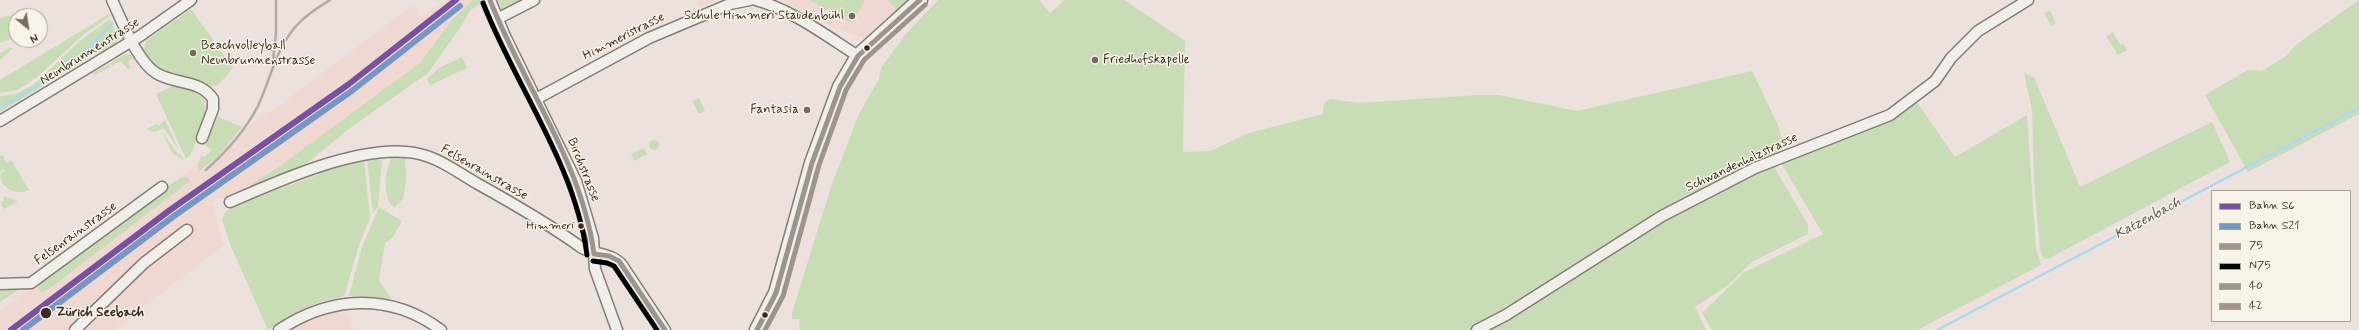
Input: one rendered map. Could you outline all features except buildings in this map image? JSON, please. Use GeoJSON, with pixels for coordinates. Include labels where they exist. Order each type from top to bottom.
{"type":"FeatureCollection","features":[{"type":"Feature","properties":{"kind":"street"},"geometry":{"type":"LineString","coordinates":[[112,0],[147,66],[157,73],[196,85],[211,95],[214,105],[202,138]]}},
{"type":"Feature","properties":{"kind":"street","name":"Neunbrunnenstrasse"},"geometry":{"type":"LineString","coordinates":[[0,122],[38,100],[57,86],[132,40],[191,0]]}},
{"type":"Feature","properties":{"kind":"street","name":"Birchstrasse"},"geometry":{"type":"LineString","coordinates":[[490,0],[497,19],[576,181],[593,238],[594,254]]}},
{"type":"Feature","properties":{"kind":"street"},"geometry":{"type":"LineString","coordinates":[[497,19],[534,0]]}},
{"type":"Feature","properties":{"kind":"street","name":"Himmeristrasse"},"geometry":{"type":"LineString","coordinates":[[536,99],[648,38],[730,4],[750,0]]}},
{"type":"Feature","properties":{"kind":"street"},"geometry":{"type":"LineString","coordinates":[[756,0],[776,6],[818,29],[858,56]]}},
{"type":"Feature","properties":{"kind":"street"},"geometry":{"type":"LineString","coordinates":[[757,330],[776,293],[812,163],[840,87],[858,56],[920,0]]}},
{"type":"Feature","properties":{"kind":"street","name":"Schwandenholzstrasse"},"geometry":{"type":"LineString","coordinates":[[1478,330],[1506,315],[1662,216],[1761,166],[1890,115],[1935,81],[1952,58],[1978,31],[2028,0]]}},
{"type":"Feature","properties":{"kind":"street","name":"Felsenrainstrasse"},"geometry":{"type":"LineString","coordinates":[[230,202],[265,186],[334,163],[385,153],[411,152],[442,162],[594,254]]}},
{"type":"Feature","properties":{"kind":"street","name":"Felsenrainstrasse"},"geometry":{"type":"LineString","coordinates":[[0,284],[31,283],[162,187]]}},
{"type":"Feature","properties":{"kind":"street"},"geometry":{"type":"LineString","coordinates":[[75,330],[144,263],[187,230]]}},
{"type":"Feature","properties":{"kind":"street"},"geometry":{"type":"LineString","coordinates":[[617,330],[595,269],[594,254],[609,256],[619,261],[665,330]]}},
{"type":"Feature","properties":{"kind":"street"},"geometry":{"type":"LineString","coordinates":[[279,330],[304,316],[344,303],[397,308],[420,317],[441,330]]}},
{"type":"Feature","properties":{"kind":"shaded area"},"geometry":{"type":"Polygon","coordinates":[[[445,0],[490,0],[471,11],[428,73],[350,128],[296,172],[229,199],[219,199],[212,204],[224,245],[114,330],[0,330],[0,311],[269,111],[271,112],[412,6],[421,17],[445,0]]]}},
{"type":"Feature","properties":{"kind":"shaded area","name":"Schule Himmeri Staudenbühl"},"geometry":{"type":"Polygon","coordinates":[[[696,0],[715,0],[699,7],[696,0]]]}},
{"type":"Feature","properties":{"kind":"shaded area","name":"Schule Himmeri Staudenbühl"},"geometry":{"type":"Polygon","coordinates":[[[784,0],[909,0],[865,39],[830,26],[784,0]]]}},
{"type":"Feature","properties":{"kind":"shaded area"},"geometry":{"type":"Polygon","coordinates":[[[334,311],[348,317],[354,330],[290,330],[309,319],[334,311]]]}},
{"type":"Feature","properties":{"kind":"green space"},"geometry":{"type":"Polygon","coordinates":[[[473,0],[485,0],[470,10],[460,28],[428,73],[350,128],[296,172],[252,188],[251,184],[273,171],[420,63],[452,20],[473,0]]]}},
{"type":"Feature","properties":{"kind":"green space"},"geometry":{"type":"Polygon","coordinates":[[[497,0],[526,0],[503,12],[497,0]]]}},
{"type":"Feature","properties":{"kind":"green space"},"geometry":{"type":"Polygon","coordinates":[[[809,0],[865,0],[852,23],[809,0]]]}},
{"type":"Feature","properties":{"kind":"green space"},"geometry":{"type":"Polygon","coordinates":[[[888,0],[909,0],[897,11],[888,0]]]}},
{"type":"Feature","properties":{"kind":"green space"},"geometry":{"type":"Polygon","coordinates":[[[938,0],[1039,0],[1050,13],[1064,0],[1124,0],[1185,41],[1183,152],[1210,151],[1249,133],[1323,114],[1324,103],[1330,99],[1359,103],[1499,95],[1577,111],[1752,71],[1778,125],[1783,143],[1773,165],[1808,225],[1808,234],[1752,262],[1728,285],[1695,307],[1706,330],[799,330],[800,319],[792,319],[792,313],[832,184],[859,114],[879,79],[881,68],[906,34],[938,0]]]}},
{"type":"Feature","properties":{"kind":"green space"},"geometry":{"type":"Polygon","coordinates":[[[2359,0],[2359,114],[2248,172],[2205,95],[2248,70],[2262,71],[2286,56],[2297,44],[2359,0]]]}},
{"type":"Feature","properties":{"kind":"green space"},"geometry":{"type":"Polygon","coordinates":[[[191,9],[233,68],[219,84],[210,87],[180,79],[163,71],[155,65],[143,49],[145,48],[146,41],[191,9]]]}},
{"type":"Feature","properties":{"kind":"green space"},"geometry":{"type":"Polygon","coordinates":[[[2049,11],[2051,12],[2056,23],[2052,26],[2044,14],[2049,11]]]}},
{"type":"Feature","properties":{"kind":"green space"},"geometry":{"type":"Polygon","coordinates":[[[109,14],[110,16],[83,35],[35,79],[32,78],[33,80],[17,90],[0,93],[0,80],[109,14]]]}},
{"type":"Feature","properties":{"kind":"green space"},"geometry":{"type":"Polygon","coordinates":[[[8,16],[8,40],[0,43],[0,18],[8,16]]]}},
{"type":"Feature","properties":{"kind":"green space"},"geometry":{"type":"Polygon","coordinates":[[[110,19],[116,32],[91,56],[0,112],[0,96],[16,94],[33,85],[80,41],[110,19]]]}},
{"type":"Feature","properties":{"kind":"green space"},"geometry":{"type":"Polygon","coordinates":[[[2113,32],[2120,45],[2123,44],[2127,50],[2118,55],[2106,36],[2113,32]]]}},
{"type":"Feature","properties":{"kind":"green space"},"geometry":{"type":"Polygon","coordinates":[[[117,36],[116,46],[95,59],[94,58],[117,36]]]}},
{"type":"Feature","properties":{"kind":"green space"},"geometry":{"type":"Polygon","coordinates":[[[9,48],[12,49],[0,60],[0,53],[9,48]]]}},
{"type":"Feature","properties":{"kind":"green space"},"geometry":{"type":"Polygon","coordinates":[[[126,54],[132,55],[134,58],[128,62],[131,67],[128,69],[121,61],[112,66],[110,63],[126,54]]]}},
{"type":"Feature","properties":{"kind":"green space"},"geometry":{"type":"Polygon","coordinates":[[[462,57],[467,68],[430,85],[427,79],[439,68],[462,57]]]}},
{"type":"Feature","properties":{"kind":"green space"},"geometry":{"type":"Polygon","coordinates":[[[109,64],[111,67],[94,75],[93,73],[109,64]]]}},
{"type":"Feature","properties":{"kind":"green space"},"geometry":{"type":"Polygon","coordinates":[[[2024,73],[2034,77],[2080,187],[2212,122],[2230,162],[2048,259],[2043,258],[2040,249],[2034,181],[2032,110],[2024,73]]]}},
{"type":"Feature","properties":{"kind":"green space"},"geometry":{"type":"Polygon","coordinates":[[[177,84],[189,88],[203,97],[206,110],[192,152],[186,159],[156,94],[177,84]]]}},
{"type":"Feature","properties":{"kind":"green space"},"geometry":{"type":"Polygon","coordinates":[[[699,98],[705,111],[699,114],[692,101],[699,98]]]}},
{"type":"Feature","properties":{"kind":"green space"},"geometry":{"type":"Polygon","coordinates":[[[1916,101],[1955,157],[2027,115],[2036,249],[2041,265],[1917,330],[1712,330],[1702,313],[1743,273],[1823,234],[1781,163],[1893,119],[1916,101]]]}},
{"type":"Feature","properties":{"kind":"green space"},"geometry":{"type":"Polygon","coordinates":[[[218,117],[242,127],[217,157],[199,171],[198,165],[201,156],[204,157],[212,150],[205,145],[218,117]]]}},
{"type":"Feature","properties":{"kind":"green space"},"geometry":{"type":"Polygon","coordinates":[[[165,120],[179,150],[164,128],[154,132],[146,129],[157,124],[158,126],[165,120]]]}},
{"type":"Feature","properties":{"kind":"green space"},"geometry":{"type":"Polygon","coordinates":[[[162,132],[178,154],[180,154],[184,160],[173,154],[162,132]]]}},
{"type":"Feature","properties":{"kind":"green space"},"geometry":{"type":"Polygon","coordinates":[[[652,140],[656,140],[658,141],[658,149],[652,150],[649,147],[649,143],[652,140]]]}},
{"type":"Feature","properties":{"kind":"green space"},"geometry":{"type":"Polygon","coordinates":[[[644,148],[647,154],[634,161],[631,154],[644,148]]]}},
{"type":"Feature","properties":{"kind":"green space"},"geometry":{"type":"Polygon","coordinates":[[[3,155],[6,163],[11,160],[29,190],[19,192],[10,190],[3,183],[0,174],[5,171],[4,169],[0,171],[0,156],[3,155]]]}},
{"type":"Feature","properties":{"kind":"green space"},"geometry":{"type":"Polygon","coordinates":[[[393,156],[405,157],[406,167],[406,183],[403,198],[395,208],[388,198],[386,190],[386,175],[393,156]]]}},
{"type":"Feature","properties":{"kind":"green space"},"geometry":{"type":"Polygon","coordinates":[[[377,158],[382,161],[378,206],[373,214],[367,159],[377,158]]]}},
{"type":"Feature","properties":{"kind":"green space"},"geometry":{"type":"Polygon","coordinates":[[[364,160],[370,218],[359,245],[345,294],[343,296],[307,307],[268,330],[230,244],[222,219],[225,212],[237,205],[320,174],[320,172],[364,160]]]}},
{"type":"Feature","properties":{"kind":"green space"},"geometry":{"type":"Polygon","coordinates":[[[187,177],[190,181],[42,293],[36,285],[180,178],[187,177]]]}},
{"type":"Feature","properties":{"kind":"green space"},"geometry":{"type":"Polygon","coordinates":[[[4,196],[17,202],[4,209],[0,202],[3,201],[4,196]]]}},
{"type":"Feature","properties":{"kind":"green space"},"geometry":{"type":"Polygon","coordinates":[[[379,207],[402,221],[392,238],[385,243],[379,280],[391,298],[349,296],[362,247],[379,207]]]}},
{"type":"Feature","properties":{"kind":"green space"},"geometry":{"type":"Polygon","coordinates":[[[0,289],[18,289],[18,290],[0,302],[0,289]]]}},
{"type":"Feature","properties":{"kind":"waterway"},"geometry":{"type":"LineString","coordinates":[[0,107],[37,87],[69,61],[82,55],[112,23]]}},
{"type":"Feature","properties":{"kind":"waterway","name":"Katzenbach"},"geometry":{"type":"LineString","coordinates":[[1937,330],[2359,108]]}},
{"type":"Feature","properties":{"kind":"railway"},"geometry":{"type":"LineString","coordinates":[[273,61],[276,33],[276,0]]}},
{"type":"Feature","properties":{"kind":"railway"},"geometry":{"type":"LineString","coordinates":[[206,170],[235,140],[253,115],[263,95],[279,53],[290,33],[305,17],[330,0]]}},
{"type":"Feature","properties":{"kind":"rail line","name":"S6"},"geometry":{"type":"LineString","coordinates":[[11,330],[170,210],[349,84],[456,0]]}},
{"type":"Feature","properties":{"kind":"rail line","name":"S21"},"geometry":{"type":"LineString","coordinates":[[23,330],[174,216],[353,90],[460,6]]}},
{"type":"Feature","properties":{"kind":"transit line","name":"75"},"geometry":{"type":"LineString","coordinates":[[490,0],[503,32],[565,156],[577,187],[587,220],[594,254]]}},
{"type":"Feature","properties":{"kind":"transit line","name":"40"},"geometry":{"type":"LineString","coordinates":[[757,330],[776,293],[812,163],[840,87],[858,56],[920,0]]}},
{"type":"Feature","properties":{"kind":"transit line","name":"N75"},"geometry":{"type":"LineString","coordinates":[[483,3],[511,65],[558,157],[580,221],[587,255]]}},
{"type":"Feature","properties":{"kind":"transit line","name":"42"},"geometry":{"type":"LineString","coordinates":[[765,330],[783,296],[819,165],[846,90],[864,60],[925,5]]}},
{"type":"Feature","properties":{"kind":"transit line","name":"75"},"geometry":{"type":"LineString","coordinates":[[594,254],[609,256],[619,261],[665,330]]}},
{"type":"Feature","properties":{"kind":"transit line","name":"N75"},"geometry":{"type":"LineString","coordinates":[[593,261],[607,263],[614,266],[657,330]]}},
{"type":"Feature","properties":{"kind":"place","name":"Schule Himmeri Staudenbühl"},"geometry":{"type":"Point","coordinates":[852,16]}},
{"type":"Feature","properties":{"kind":"place","name":"Beachvolleyball Neunbrunnenstrasse"},"geometry":{"type":"Point","coordinates":[193,53]}},
{"type":"Feature","properties":{"kind":"place","name":"Friedhofskapelle"},"geometry":{"type":"Point","coordinates":[1095,60]}},
{"type":"Feature","properties":{"kind":"place","name":"Fantasia"},"geometry":{"type":"Point","coordinates":[807,110]}},
{"type":"Feature","properties":{"kind":"place","name":"Himmeri"},"geometry":{"type":"Point","coordinates":[581,226]}},
{"type":"Feature","properties":{"kind":"place","name":"Zürich Seebach"},"geometry":{"type":"Point","coordinates":[46,313]}}]}
